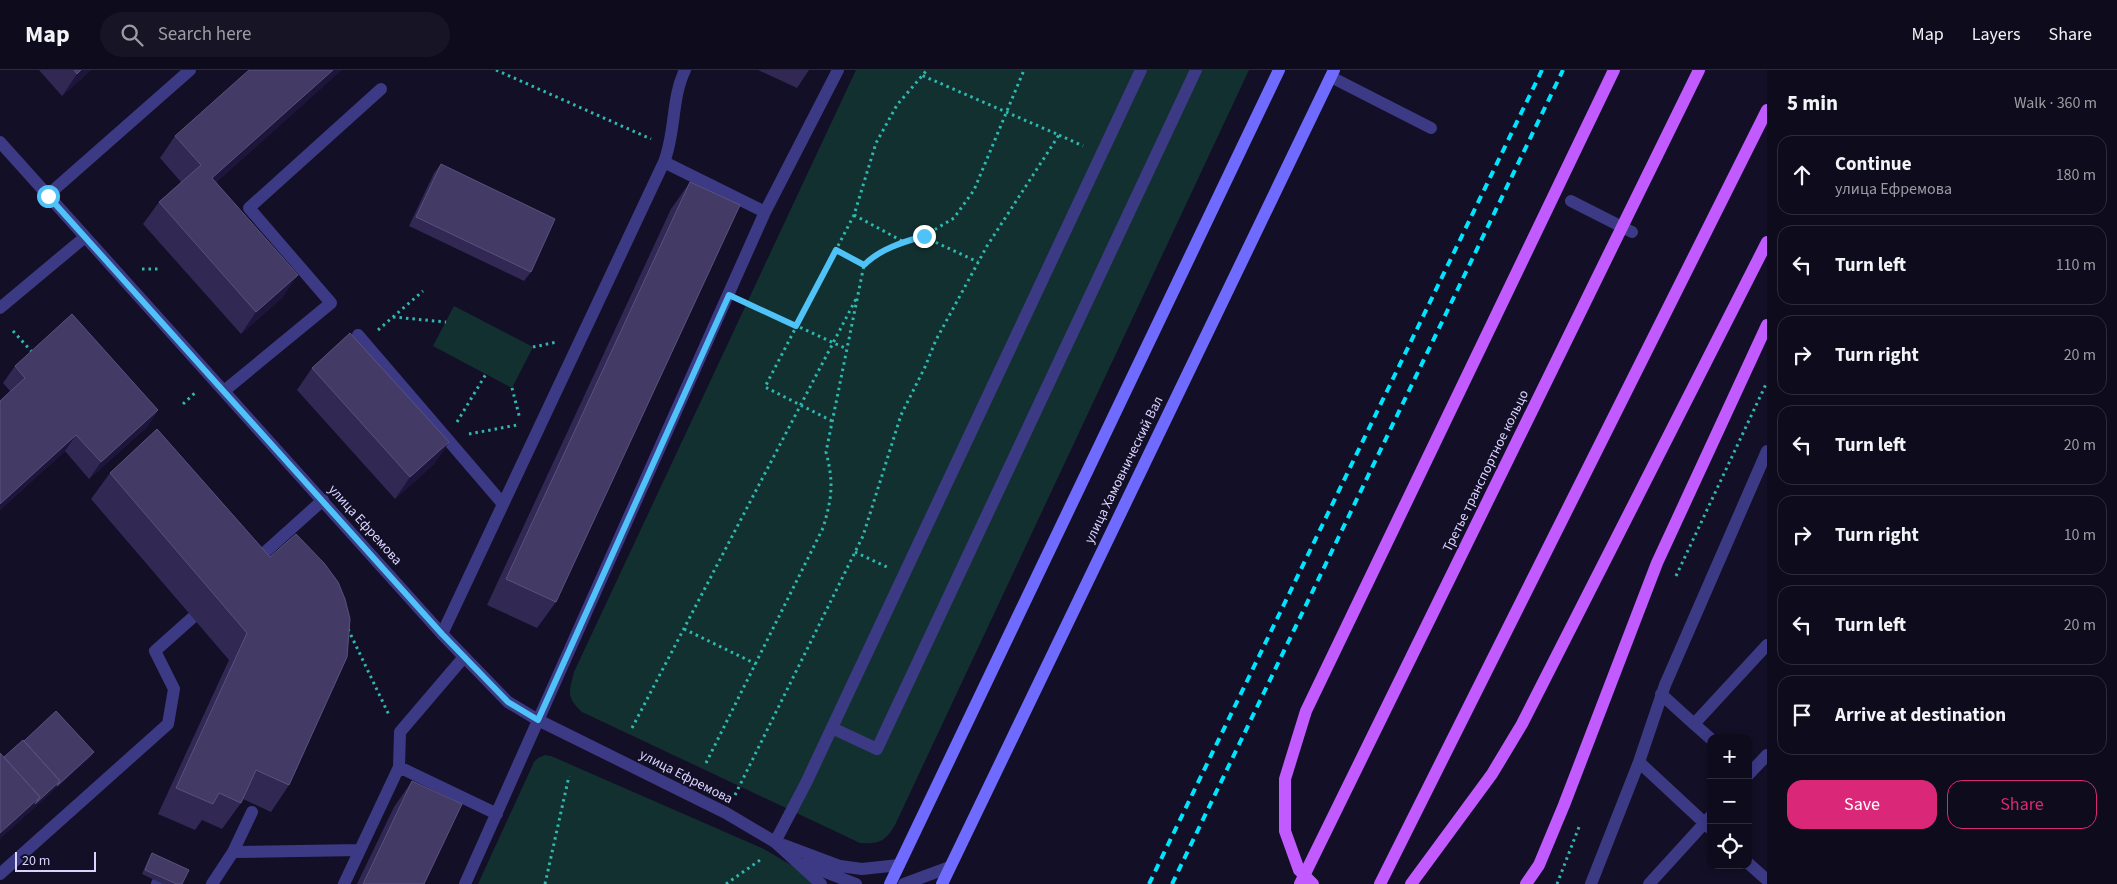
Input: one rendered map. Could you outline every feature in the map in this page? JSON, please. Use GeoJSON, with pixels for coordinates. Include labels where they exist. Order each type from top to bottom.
{"type":"FeatureCollection","features":[{"type":"Feature","properties":{"kind":"main road"},"geometry":{"type":"LineString","coordinates":[[890,884],[1279,70]]}},
{"type":"Feature","properties":{"kind":"main road"},"geometry":{"type":"LineString","coordinates":[[1313,884],[1299,870],[1284,831],[1285,779],[1306,711],[1614,70]]}},
{"type":"Feature","properties":{"kind":"main road","name":"Третье транспортное кольцо"},"geometry":{"type":"LineString","coordinates":[[1300,884],[1699,70]]}},
{"type":"Feature","properties":{"kind":"main road","name":"улица Хамовнический Вал"},"geometry":{"type":"LineString","coordinates":[[942,884],[1333,73]]}},
{"type":"Feature","properties":{"kind":"main road"},"geometry":{"type":"LineString","coordinates":[[1380,884],[1767,110]]}},
{"type":"Feature","properties":{"kind":"main road"},"geometry":{"type":"LineString","coordinates":[[1411,884],[1492,774],[1522,724],[1767,242]]}},
{"type":"Feature","properties":{"kind":"main road"},"geometry":{"type":"LineString","coordinates":[[1526,884],[1539,865],[1564,805],[1657,563],[1767,325]]}},
{"type":"Feature","properties":{"kind":"street"},"geometry":{"type":"LineString","coordinates":[[48,196],[190,70]]}},
{"type":"Feature","properties":{"kind":"street"},"geometry":{"type":"LineString","coordinates":[[442,634],[664,162],[670,147],[678,84],[685,70]]}},
{"type":"Feature","properties":{"kind":"street"},"geometry":{"type":"LineString","coordinates":[[465,884],[765,212],[838,70]]}},
{"type":"Feature","properties":{"kind":"street"},"geometry":{"type":"LineString","coordinates":[[774,842],[806,783],[1140,70]]}},
{"type":"Feature","properties":{"kind":"street"},"geometry":{"type":"LineString","coordinates":[[832,728],[877,749],[1196,70]]}},
{"type":"Feature","properties":{"kind":"street"},"geometry":{"type":"LineString","coordinates":[[1333,73],[1431,128]]}},
{"type":"Feature","properties":{"kind":"street"},"geometry":{"type":"LineString","coordinates":[[224,391],[331,303],[249,208],[381,89]]}},
{"type":"Feature","properties":{"kind":"street","name":"улица Ефремова"},"geometry":{"type":"LineString","coordinates":[[0,142],[442,634],[508,702],[538,720],[726,813],[774,842],[798,861],[821,884]]}},
{"type":"Feature","properties":{"kind":"street"},"geometry":{"type":"LineString","coordinates":[[664,162],[765,212]]}},
{"type":"Feature","properties":{"kind":"street"},"geometry":{"type":"LineString","coordinates":[[1571,201],[1632,232]]}},
{"type":"Feature","properties":{"kind":"street"},"geometry":{"type":"LineString","coordinates":[[0,308],[86,237]]}},
{"type":"Feature","properties":{"kind":"street"},"geometry":{"type":"LineString","coordinates":[[361,338],[503,504]]}},
{"type":"Feature","properties":{"kind":"street"},"geometry":{"type":"LineString","coordinates":[[1591,884],[1639,762],[1661,694],[1767,451]]}},
{"type":"Feature","properties":{"kind":"street"},"geometry":{"type":"LineString","coordinates":[[242,573],[323,500]]}},
{"type":"Feature","properties":{"kind":"street"},"geometry":{"type":"LineString","coordinates":[[0,874],[168,724],[174,689],[155,652],[192,618]]}},
{"type":"Feature","properties":{"kind":"street"},"geometry":{"type":"LineString","coordinates":[[1694,724],[1767,645]]}},
{"type":"Feature","properties":{"kind":"street"},"geometry":{"type":"LineString","coordinates":[[344,884],[399,767],[400,732],[464,657]]}},
{"type":"Feature","properties":{"kind":"street"},"geometry":{"type":"LineString","coordinates":[[1661,694],[1707,736]]}},
{"type":"Feature","properties":{"kind":"street"},"geometry":{"type":"LineString","coordinates":[[1752,772],[1767,755]]}},
{"type":"Feature","properties":{"kind":"street"},"geometry":{"type":"LineString","coordinates":[[1639,762],[1707,821]]}},
{"type":"Feature","properties":{"kind":"street"},"geometry":{"type":"LineString","coordinates":[[399,767],[497,814]]}},
{"type":"Feature","properties":{"kind":"street"},"geometry":{"type":"LineString","coordinates":[[212,884],[233,852],[252,812]]}},
{"type":"Feature","properties":{"kind":"street"},"geometry":{"type":"LineString","coordinates":[[1649,884],[1708,824]]}},
{"type":"Feature","properties":{"kind":"street","name":"улица Ефремова"},"geometry":{"type":"LineString","coordinates":[[774,842],[840,866],[862,869],[899,864]]}},
{"type":"Feature","properties":{"kind":"street"},"geometry":{"type":"LineString","coordinates":[[233,852],[360,850]]}},
{"type":"Feature","properties":{"kind":"street","name":"улица Ефремова"},"geometry":{"type":"LineString","coordinates":[[798,861],[856,884]]}},
{"type":"Feature","properties":{"kind":"street"},"geometry":{"type":"LineString","coordinates":[[904,884],[950,867]]}},
{"type":"Feature","properties":{"kind":"street"},"geometry":{"type":"LineString","coordinates":[[1752,867],[1767,880]]}},
{"type":"Feature","properties":{"kind":"path"},"geometry":{"type":"LineString","coordinates":[[496,70],[670,147]]}},
{"type":"Feature","properties":{"kind":"path"},"geometry":{"type":"LineString","coordinates":[[832,421],[765,387],[854,215],[876,143],[897,105],[927,70]]}},
{"type":"Feature","properties":{"kind":"path"},"geometry":{"type":"LineString","coordinates":[[706,764],[823,528],[831,500],[831,472],[826,452],[864,265],[873,256],[924,236],[954,218],[974,190],[1024,70]]}},
{"type":"Feature","properties":{"kind":"path"},"geometry":{"type":"LineString","coordinates":[[921,75],[1101,153]]}},
{"type":"Feature","properties":{"kind":"path"},"geometry":{"type":"LineString","coordinates":[[726,813],[863,536],[901,415],[936,340],[978,262],[1059,135]]}},
{"type":"Feature","properties":{"kind":"path"},"geometry":{"type":"LineString","coordinates":[[854,215],[905,242]]}},
{"type":"Feature","properties":{"kind":"path"},"geometry":{"type":"LineString","coordinates":[[924,236],[978,262]]}},
{"type":"Feature","properties":{"kind":"path"},"geometry":{"type":"LineString","coordinates":[[836,250],[864,265]]}},
{"type":"Feature","properties":{"kind":"path"},"geometry":{"type":"LineString","coordinates":[[361,338],[393,317],[423,292]]}},
{"type":"Feature","properties":{"kind":"path"},"geometry":{"type":"LineString","coordinates":[[729,295],[847,350]]}},
{"type":"Feature","properties":{"kind":"path"},"geometry":{"type":"LineString","coordinates":[[632,728],[858,295]]}},
{"type":"Feature","properties":{"kind":"path"},"geometry":{"type":"LineString","coordinates":[[393,317],[446,322]]}},
{"type":"Feature","properties":{"kind":"path"},"geometry":{"type":"LineString","coordinates":[[13,331],[34,354]]}},
{"type":"Feature","properties":{"kind":"path"},"geometry":{"type":"LineString","coordinates":[[447,438],[486,374]]}},
{"type":"Feature","properties":{"kind":"path"},"geometry":{"type":"LineString","coordinates":[[1673,582],[1767,382]]}},
{"type":"Feature","properties":{"kind":"path"},"geometry":{"type":"LineString","coordinates":[[447,438],[521,425],[512,388]]}},
{"type":"Feature","properties":{"kind":"path"},"geometry":{"type":"LineString","coordinates":[[855,552],[903,575]]}},
{"type":"Feature","properties":{"kind":"path"},"geometry":{"type":"LineString","coordinates":[[345,622],[392,721],[400,732]]}},
{"type":"Feature","properties":{"kind":"path"},"geometry":{"type":"LineString","coordinates":[[684,629],[756,664]]}},
{"type":"Feature","properties":{"kind":"path"},"geometry":{"type":"LineString","coordinates":[[545,884],[570,776]]}},
{"type":"Feature","properties":{"kind":"path"},"geometry":{"type":"LineString","coordinates":[[1557,884],[1579,827]]}},
{"type":"Feature","properties":{"kind":"path"},"geometry":{"type":"LineString","coordinates":[[726,884],[763,858]]}},
{"type":"Feature","properties":{"kind":"green space"},"geometry":{"type":"Polygon","coordinates":[[[856,70],[1249,70],[895,825],[881,841],[867,843],[860,843],[582,712],[573,702],[570,694],[574,672],[856,70]]]}},
{"type":"Feature","properties":{"kind":"green space"},"geometry":{"type":"Polygon","coordinates":[[[454,306],[533,347],[512,388],[433,346],[454,306]]]}},
{"type":"Feature","properties":{"kind":"green space"},"geometry":{"type":"Polygon","coordinates":[[[545,755],[764,849],[796,868],[813,884],[478,884],[534,762],[545,755]]]}},
{"type":"Feature","properties":{"kind":"building"},"geometry":{"type":"Polygon","coordinates":[[[249,70],[333,70],[212,178],[298,275],[256,312],[159,202],[201,165],[175,136],[249,70]]]}},
{"type":"Feature","properties":{"kind":"building"},"geometry":{"type":"Polygon","coordinates":[[[441,164],[555,219],[531,272],[416,217],[441,164]]]}},
{"type":"Feature","properties":{"kind":"building"},"geometry":{"type":"Polygon","coordinates":[[[690,182],[740,205],[556,602],[506,579],[690,182]]]}},
{"type":"Feature","properties":{"kind":"building"},"geometry":{"type":"Polygon","coordinates":[[[72,314],[158,410],[101,462],[76,435],[0,504],[0,401],[25,378],[15,366],[72,314]]]}},
{"type":"Feature","properties":{"kind":"building"},"geometry":{"type":"Polygon","coordinates":[[[350,333],[449,442],[410,477],[312,368],[350,333]]]}},
{"type":"Feature","properties":{"kind":"building"},"geometry":{"type":"Polygon","coordinates":[[[157,429],[270,557],[296,534],[324,563],[338,582],[350,619],[347,657],[289,785],[256,770],[241,803],[219,793],[213,804],[176,788],[247,633],[110,473],[157,429]]]}},
{"type":"Feature","properties":{"kind":"building"},"geometry":{"type":"Polygon","coordinates":[[[56,711],[94,752],[57,786],[60,781],[24,741],[56,711]]]}},
{"type":"Feature","properties":{"kind":"building"},"geometry":{"type":"Polygon","coordinates":[[[23,740],[60,781],[35,804],[40,797],[4,757],[23,740]]]}},
{"type":"Feature","properties":{"kind":"building"},"geometry":{"type":"Polygon","coordinates":[[[0,753],[40,797],[0,833],[0,753]]]}},
{"type":"Feature","properties":{"kind":"building"},"geometry":{"type":"Polygon","coordinates":[[[412,781],[462,804],[424,884],[363,884],[412,781]]]}},
{"type":"Feature","properties":{"kind":"building"},"geometry":{"type":"Polygon","coordinates":[[[152,853],[189,870],[182,884],[177,884],[145,870],[152,853]]]}},
{"type":"Feature","properties":{"kind":"railway"},"geometry":{"type":"LineString","coordinates":[[1149,884],[1542,70]]}},
{"type":"Feature","properties":{"kind":"railway"},"geometry":{"type":"LineString","coordinates":[[1172,884],[1563,70]]}},
{"type":"Feature","properties":{"kind":"route"},"geometry":{"type":"LineString","coordinates":[[48,196],[442,634],[508,702],[538,720],[729,295],[796,326],[836,250],[864,265],[873,256],[924,236]]}}]}
